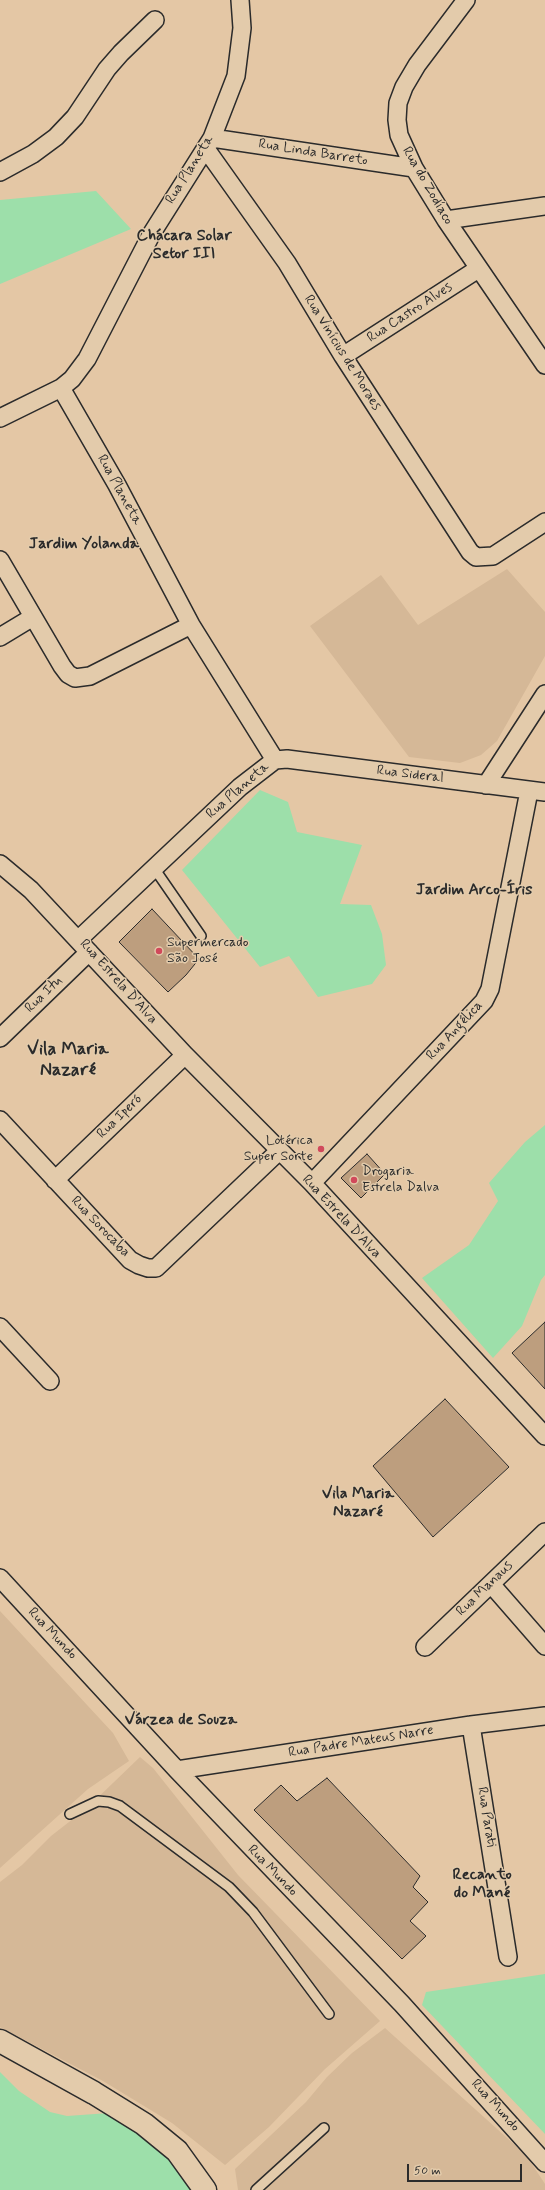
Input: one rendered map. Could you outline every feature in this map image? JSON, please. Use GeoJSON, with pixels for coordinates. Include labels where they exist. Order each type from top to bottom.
{"type":"FeatureCollection","features":[{"type":"Feature","properties":{"kind":"street","name":"Rua Planeta"},"geometry":{"type":"LineString","coordinates":[[84,946],[154,868],[240,787],[275,760],[191,625],[117,485],[62,388],[72,379],[87,359],[152,233],[179,187],[209,144],[236,76],[242,28],[240,0]]}},
{"type":"Feature","properties":{"kind":"street","name":"Rua do Zodíaco"},"geometry":{"type":"LineString","coordinates":[[461,2],[417,65],[404,87],[398,103],[397,120],[399,135],[414,168],[446,220],[478,269],[540,349],[545,365]]}},
{"type":"Feature","properties":{"kind":"street"},"geometry":{"type":"LineString","coordinates":[[0,172],[33,154],[56,137],[75,117],[111,64],[155,20]]}},
{"type":"Feature","properties":{"kind":"street","name":"Rua Linda Barreto"},"geometry":{"type":"LineString","coordinates":[[209,144],[414,168]]}},
{"type":"Feature","properties":{"kind":"street","name":"Rua Vinícius de Moraes"},"geometry":{"type":"LineString","coordinates":[[209,144],[287,263],[343,356],[470,552],[476,557],[493,556],[545,522]]}},
{"type":"Feature","properties":{"kind":"street"},"geometry":{"type":"LineString","coordinates":[[446,220],[545,206]]}},
{"type":"Feature","properties":{"kind":"street","name":"Rua Castro Alves"},"geometry":{"type":"LineString","coordinates":[[343,356],[478,269]]}},
{"type":"Feature","properties":{"kind":"street"},"geometry":{"type":"LineString","coordinates":[[0,418],[62,388]]}},
{"type":"Feature","properties":{"kind":"street"},"geometry":{"type":"LineString","coordinates":[[0,560],[62,666],[68,674],[75,678],[90,676],[191,625]]}},
{"type":"Feature","properties":{"kind":"street"},"geometry":{"type":"LineString","coordinates":[[0,637],[33,617]]}},
{"type":"Feature","properties":{"kind":"street"},"geometry":{"type":"LineString","coordinates":[[486,785],[545,694]]}},
{"type":"Feature","properties":{"kind":"street","name":"Rua Sideral"},"geometry":{"type":"LineString","coordinates":[[275,760],[287,759],[537,792]]}},
{"type":"Feature","properties":{"kind":"street","name":"Rua Angélica"},"geometry":{"type":"LineString","coordinates":[[312,1183],[484,1001],[490,989],[537,792]]}},
{"type":"Feature","properties":{"kind":"street","name":"Rua Estrela D'Alva"},"geometry":{"type":"LineString","coordinates":[[0,864],[32,890],[185,1055],[312,1183],[545,1436]]}},
{"type":"Feature","properties":{"kind":"street","name":"Rua Itu"},"geometry":{"type":"LineString","coordinates":[[0,1038],[84,946]]}},
{"type":"Feature","properties":{"kind":"street","name":"Rua Iperó"},"geometry":{"type":"LineString","coordinates":[[55,1180],[185,1055]]}},
{"type":"Feature","properties":{"kind":"street","name":"Rua Sorocaba"},"geometry":{"type":"LineString","coordinates":[[0,1120],[130,1260],[139,1266],[148,1268],[156,1268],[279,1151]]}},
{"type":"Feature","properties":{"kind":"street"},"geometry":{"type":"LineString","coordinates":[[0,1327],[50,1381]]}},
{"type":"Feature","properties":{"kind":"street","name":"Rua Manaus"},"geometry":{"type":"LineString","coordinates":[[425,1647],[545,1532]]}},
{"type":"Feature","properties":{"kind":"street","name":"Rua Mundo"},"geometry":{"type":"LineString","coordinates":[[0,1578],[177,1770],[402,2004],[545,2163]]}},
{"type":"Feature","properties":{"kind":"street"},"geometry":{"type":"LineString","coordinates":[[491,1584],[545,1646]]}},
{"type":"Feature","properties":{"kind":"street","name":"Rua Padre Mateus Narre"},"geometry":{"type":"LineString","coordinates":[[177,1770],[471,1725],[545,1716]]}},
{"type":"Feature","properties":{"kind":"street","name":"Rua Parati"},"geometry":{"type":"LineString","coordinates":[[471,1725],[508,1957]]}},
{"type":"Feature","properties":{"kind":"street"},"geometry":{"type":"LineString","coordinates":[[0,2041],[94,2093],[144,2124],[177,2151],[205,2190]]}},
{"type":"Feature","properties":{"kind":"lane"},"geometry":{"type":"LineString","coordinates":[[154,868],[201,936]]}},
{"type":"Feature","properties":{"kind":"lane"},"geometry":{"type":"LineString","coordinates":[[70,1814],[98,1801],[109,1802],[120,1806],[229,1887],[253,1912],[329,2014]]}},
{"type":"Feature","properties":{"kind":"lane"},"geometry":{"type":"LineString","coordinates":[[256,2190],[324,2128]]}},
{"type":"Feature","properties":{"kind":"shaded area"},"geometry":{"type":"Polygon","coordinates":[[[507,569],[545,612],[545,656],[497,741],[481,755],[460,763],[409,757],[310,626],[381,575],[418,625],[507,569]]]}},
{"type":"Feature","properties":{"kind":"shaded area"},"geometry":{"type":"Polygon","coordinates":[[[0,1611],[113,1733],[129,1761],[88,1789],[0,1868],[0,1611]]]}},
{"type":"Feature","properties":{"kind":"shaded area"},"geometry":{"type":"Polygon","coordinates":[[[140,1757],[153,1768],[238,1875],[380,2021],[325,2069],[269,2127],[225,2165],[172,2123],[103,2081],[0,2027],[0,1882],[22,1865],[51,1836],[87,1808],[140,1757]]]}},
{"type":"Feature","properties":{"kind":"shaded area"},"geometry":{"type":"Polygon","coordinates":[[[385,2028],[526,2155],[545,2184],[545,2190],[238,2190],[235,2169],[306,2102],[327,2077],[352,2053],[385,2028]]]}},
{"type":"Feature","properties":{"kind":"green space"},"geometry":{"type":"Polygon","coordinates":[[[96,191],[131,229],[0,284],[0,200],[96,191]]]}},
{"type":"Feature","properties":{"kind":"green space"},"geometry":{"type":"Polygon","coordinates":[[[260,790],[288,802],[297,832],[362,845],[340,904],[371,905],[382,934],[386,965],[372,984],[318,997],[289,956],[260,967],[182,870],[260,790]]]}},
{"type":"Feature","properties":{"kind":"green space"},"geometry":{"type":"Polygon","coordinates":[[[545,1125],[545,1275],[541,1280],[522,1326],[493,1358],[422,1278],[469,1245],[498,1201],[489,1183],[525,1142],[545,1125]]]}},
{"type":"Feature","properties":{"kind":"green space"},"geometry":{"type":"Polygon","coordinates":[[[545,1974],[545,2134],[422,2005],[426,1992],[545,1974]]]}},
{"type":"Feature","properties":{"kind":"green space"},"geometry":{"type":"Polygon","coordinates":[[[0,2072],[19,2091],[50,2112],[67,2116],[109,2113],[131,2117],[179,2166],[192,2190],[0,2190],[0,2072]]]}},
{"type":"Feature","properties":{"kind":"building","name":"Supermercado São José"},"geometry":{"type":"Polygon","coordinates":[[[152,909],[199,959],[186,975],[168,992],[119,942],[152,909]]]}},
{"type":"Feature","properties":{"kind":"building"},"geometry":{"type":"Polygon","coordinates":[[[367,1154],[385,1174],[361,1198],[341,1178],[367,1154]]]}},
{"type":"Feature","properties":{"kind":"building"},"geometry":{"type":"Polygon","coordinates":[[[545,1322],[545,1389],[512,1353],[545,1322]]]}},
{"type":"Feature","properties":{"kind":"building"},"geometry":{"type":"Polygon","coordinates":[[[445,1399],[509,1467],[433,1537],[373,1466],[445,1399]]]}},
{"type":"Feature","properties":{"kind":"building"},"geometry":{"type":"Polygon","coordinates":[[[327,1778],[420,1876],[413,1887],[428,1902],[410,1921],[426,1936],[402,1959],[254,1810],[281,1785],[297,1801],[327,1778]]]}},
{"type":"Feature","properties":{"kind":"place","name":"Supermercado São José"},"geometry":{"type":"Point","coordinates":[159,951]}},
{"type":"Feature","properties":{"kind":"place","name":"Lotérica Super Sorte"},"geometry":{"type":"Point","coordinates":[321,1149]}},
{"type":"Feature","properties":{"kind":"place","name":"Drogaria Estrela Dalva"},"geometry":{"type":"Point","coordinates":[354,1180]}},
{"type":"Feature","properties":{"kind":"district","name":"Chácara Solar Setor III"},"geometry":{"type":"Point","coordinates":[184,246]}},
{"type":"Feature","properties":{"kind":"district","name":"Jardim Yolanda"},"geometry":{"type":"Point","coordinates":[84,545]}},
{"type":"Feature","properties":{"kind":"district","name":"Jardim Arco-Íris"},"geometry":{"type":"Point","coordinates":[474,891]}},
{"type":"Feature","properties":{"kind":"district","name":"Vila Maria Nazaré"},"geometry":{"type":"Point","coordinates":[68,1060]}},
{"type":"Feature","properties":{"kind":"district","name":"Vila Maria Nazaré"},"geometry":{"type":"Point","coordinates":[358,1504]}},
{"type":"Feature","properties":{"kind":"district","name":"Várzea de Souza"},"geometry":{"type":"Point","coordinates":[181,1721]}},
{"type":"Feature","properties":{"kind":"district","name":"Recanto do Mané"},"geometry":{"type":"Point","coordinates":[482,1885]}}]}
